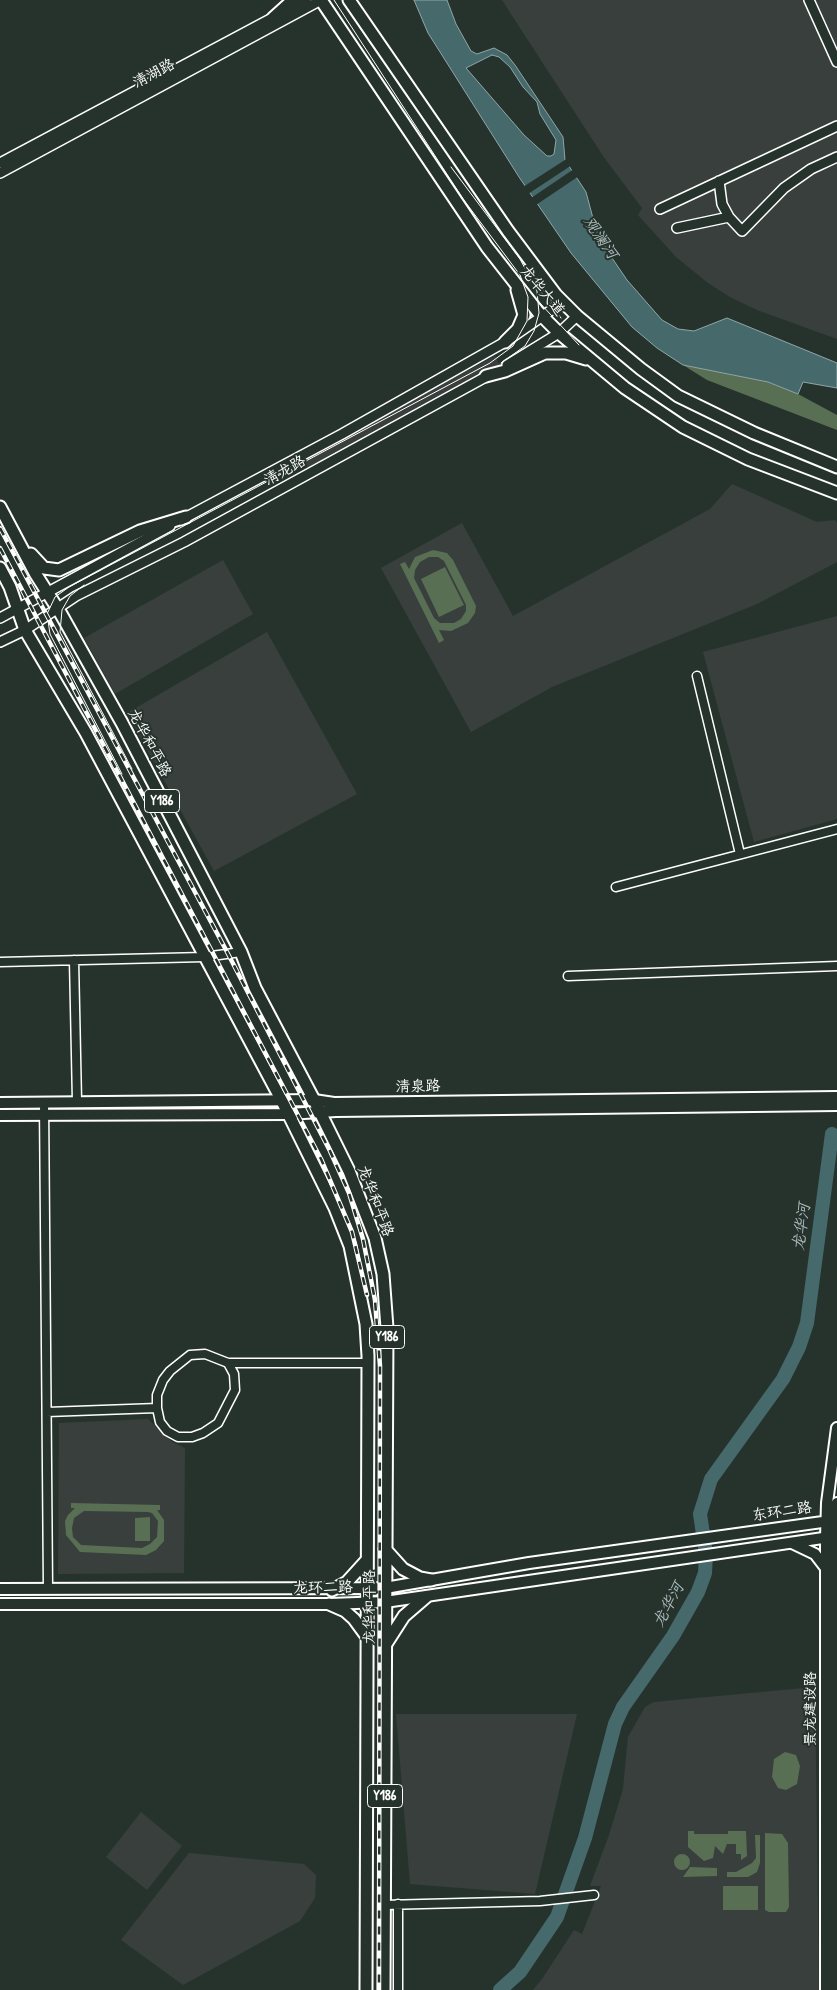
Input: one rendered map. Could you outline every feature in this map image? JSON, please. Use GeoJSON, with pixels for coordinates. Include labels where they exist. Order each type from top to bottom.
{"type":"FeatureCollection","features":[{"type":"Feature","properties":{"kind":"main road"},"geometry":{"type":"LineString","coordinates":[[273,18],[293,0]]}},
{"type":"Feature","properties":{"kind":"main road","name":"龙华大道"},"geometry":{"type":"LineString","coordinates":[[321,0],[440,179],[511,277],[543,317],[559,333],[653,409],[683,427],[748,459],[837,493]]}},
{"type":"Feature","properties":{"kind":"main road","name":"龙华大道"},"geometry":{"type":"LineString","coordinates":[[349,0],[502,224],[563,302],[577,316],[678,396],[754,433],[837,467]]}},
{"type":"Feature","properties":{"kind":"main road"},"geometry":{"type":"LineString","coordinates":[[505,342],[518,329],[524,315],[520,295],[511,277]]}},
{"type":"Feature","properties":{"kind":"main road"},"geometry":{"type":"LineString","coordinates":[[486,376],[505,372],[539,354],[551,352],[572,354],[598,366]]}},
{"type":"Feature","properties":{"kind":"main road","name":"龙华和平路"},"geometry":{"type":"LineString","coordinates":[[0,507],[122,723],[241,952],[255,988],[320,1112],[366,1212],[375,1238],[383,1274],[388,1328],[384,1905],[381,1989]]}},
{"type":"Feature","properties":{"kind":"main road"},"geometry":{"type":"LineString","coordinates":[[11,529],[21,538],[36,562],[44,568],[53,571],[69,567],[140,531],[186,517]]}},
{"type":"Feature","properties":{"kind":"main road","name":"龙华和平路"},"geometry":{"type":"LineString","coordinates":[[0,568],[10,587],[25,630],[86,733],[282,1101],[335,1208],[350,1246],[366,1324],[368,1363],[366,1990]]}},
{"type":"Feature","properties":{"kind":"main road","name":"清泉路"},"geometry":{"type":"LineString","coordinates":[[0,1102],[314,1100],[334,1103],[837,1097]]}},
{"type":"Feature","properties":{"kind":"main road","name":"清泉路"},"geometry":{"type":"LineString","coordinates":[[0,1115],[288,1114],[837,1105]]}},
{"type":"Feature","properties":{"kind":"main road","name":"景龙建设路"},"geometry":{"type":"LineString","coordinates":[[826,1990],[832,1537],[837,1428]]}},
{"type":"Feature","properties":{"kind":"main road","name":"景龙建设路"},"geometry":{"type":"LineString","coordinates":[[833,1520],[837,1503]]}},
{"type":"Feature","properties":{"kind":"main road","name":"东环二路"},"geometry":{"type":"LineString","coordinates":[[730,1535],[833,1520]]}},
{"type":"Feature","properties":{"kind":"main road","name":"龙环二路"},"geometry":{"type":"LineString","coordinates":[[0,1589],[332,1590],[385,1588],[529,1563],[730,1535]]}},
{"type":"Feature","properties":{"kind":"main road","name":"东环二路"},"geometry":{"type":"LineString","coordinates":[[733,1550],[832,1537]]}},
{"type":"Feature","properties":{"kind":"main road"},"geometry":{"type":"LineString","coordinates":[[789,1542],[815,1554],[832,1566]]}},
{"type":"Feature","properties":{"kind":"main road"},"geometry":{"type":"LineString","coordinates":[[385,1549],[403,1569],[420,1578],[431,1580]]}},
{"type":"Feature","properties":{"kind":"main road","name":"龙环二路"},"geometry":{"type":"LineString","coordinates":[[0,1604],[329,1604],[385,1602],[733,1550]]}},
{"type":"Feature","properties":{"kind":"main road"},"geometry":{"type":"LineString","coordinates":[[332,1590],[347,1582],[366,1562]]}},
{"type":"Feature","properties":{"kind":"main road","name":"景龙建设路"},"geometry":{"type":"LineString","coordinates":[[832,1566],[835,1646],[834,1990]]}},
{"type":"Feature","properties":{"kind":"main road"},"geometry":{"type":"LineString","coordinates":[[385,1646],[404,1616],[426,1597]]}},
{"type":"Feature","properties":{"kind":"main road"},"geometry":{"type":"LineString","coordinates":[[329,1604],[350,1614],[366,1635]]}},
{"type":"Feature","properties":{"kind":"street","name":"清湖路"},"geometry":{"type":"LineString","coordinates":[[0,163],[306,0]]}},
{"type":"Feature","properties":{"kind":"street","name":"清湖路"},"geometry":{"type":"LineString","coordinates":[[0,173],[321,0]]}},
{"type":"Feature","properties":{"kind":"street"},"geometry":{"type":"LineString","coordinates":[[809,0],[837,62]]}},
{"type":"Feature","properties":{"kind":"street"},"geometry":{"type":"LineString","coordinates":[[660,208],[837,126]]}},
{"type":"Feature","properties":{"kind":"street"},"geometry":{"type":"LineString","coordinates":[[719,181],[722,204],[729,217],[742,231],[784,188],[811,169],[837,157]]}},
{"type":"Feature","properties":{"kind":"street"},"geometry":{"type":"LineString","coordinates":[[677,228],[729,217]]}},
{"type":"Feature","properties":{"kind":"street","name":"清龙路"},"geometry":{"type":"LineString","coordinates":[[0,618],[47,591],[342,434],[505,342],[563,302]]}},
{"type":"Feature","properties":{"kind":"street","name":"清龙路"},"geometry":{"type":"LineString","coordinates":[[0,642],[25,630],[56,607],[184,542],[486,376],[559,333],[577,316]]}},
{"type":"Feature","properties":{"kind":"street"},"geometry":{"type":"LineString","coordinates":[[697,676],[740,854]]}},
{"type":"Feature","properties":{"kind":"street"},"geometry":{"type":"LineString","coordinates":[[616,887],[837,829]]}},
{"type":"Feature","properties":{"kind":"street"},"geometry":{"type":"LineString","coordinates":[[0,962],[204,957],[241,952]]}},
{"type":"Feature","properties":{"kind":"street"},"geometry":{"type":"LineString","coordinates":[[74,960],[77,1102]]}},
{"type":"Feature","properties":{"kind":"street"},"geometry":{"type":"LineString","coordinates":[[568,976],[837,966]]}},
{"type":"Feature","properties":{"kind":"street"},"geometry":{"type":"LineString","coordinates":[[44,1102],[48,1589]]}},
{"type":"Feature","properties":{"kind":"street"},"geometry":{"type":"LineString","coordinates":[[228,1363],[234,1374],[235,1390],[218,1422],[203,1433],[192,1437],[178,1437],[167,1431],[160,1422],[157,1395],[163,1380],[180,1362],[190,1355],[205,1354],[228,1363],[368,1363]]}},
{"type":"Feature","properties":{"kind":"street"},"geometry":{"type":"LineString","coordinates":[[47,1412],[157,1408]]}},
{"type":"Feature","properties":{"kind":"street"},"geometry":{"type":"LineString","coordinates":[[384,1905],[540,1900],[590,1896]]}},
{"type":"Feature","properties":{"kind":"street"},"geometry":{"type":"LineString","coordinates":[[398,1904],[398,1990]]}},
{"type":"Feature","properties":{"kind":"shaded area"},"geometry":{"type":"Polygon","coordinates":[[[502,0],[837,0],[837,339],[757,310],[730,297],[708,283],[676,257],[638,215],[642,208],[603,156],[502,0]]]}},
{"type":"Feature","properties":{"kind":"shaded area"},"geometry":{"type":"Polygon","coordinates":[[[495,356],[500,365],[309,470],[303,458],[495,356]]]}},
{"type":"Feature","properties":{"kind":"shaded area"},"geometry":{"type":"Polygon","coordinates":[[[732,484],[817,522],[835,520],[837,523],[837,562],[757,604],[552,687],[471,732],[381,568],[462,523],[513,616],[710,509],[732,484]]]}},
{"type":"Feature","properties":{"kind":"shaded area"},"geometry":{"type":"Polygon","coordinates":[[[223,560],[253,614],[115,694],[84,638],[223,560]]]}},
{"type":"Feature","properties":{"kind":"shaded area"},"geometry":{"type":"Polygon","coordinates":[[[837,616],[837,819],[754,842],[703,652],[837,616]]]}},
{"type":"Feature","properties":{"kind":"shaded area"},"geometry":{"type":"Polygon","coordinates":[[[267,632],[357,794],[214,871],[127,713],[267,632]]]}},
{"type":"Feature","properties":{"kind":"shaded area"},"geometry":{"type":"Polygon","coordinates":[[[148,1419],[172,1442],[185,1448],[184,1573],[58,1574],[59,1423],[148,1419]]]}},
{"type":"Feature","properties":{"kind":"shaded area"},"geometry":{"type":"Polygon","coordinates":[[[815,1687],[819,1990],[533,1990],[574,1930],[582,1934],[601,1886],[590,1886],[609,1835],[623,1789],[628,1737],[645,1707],[654,1702],[815,1687]]]}},
{"type":"Feature","properties":{"kind":"shaded area"},"geometry":{"type":"Polygon","coordinates":[[[396,1714],[577,1714],[535,1894],[410,1884],[396,1714]]]}},
{"type":"Feature","properties":{"kind":"shaded area"},"geometry":{"type":"Polygon","coordinates":[[[141,1812],[182,1846],[147,1890],[106,1857],[141,1812]]]}},
{"type":"Feature","properties":{"kind":"shaded area"},"geometry":{"type":"Polygon","coordinates":[[[189,1853],[304,1864],[316,1875],[315,1898],[300,1921],[183,1985],[121,1940],[189,1853]]]}},
{"type":"Feature","properties":{"kind":"green space"},"geometry":{"type":"Polygon","coordinates":[[[683,365],[768,382],[798,394],[837,415],[837,430],[707,380],[683,365]]]}},
{"type":"Feature","properties":{"kind":"green space"},"geometry":{"type":"Polygon","coordinates":[[[433,550],[447,553],[453,560],[476,606],[475,613],[468,623],[451,631],[439,630],[444,640],[439,643],[400,564],[405,562],[409,569],[415,557],[433,550]],[[429,557],[420,562],[415,570],[414,578],[434,618],[440,623],[454,623],[461,619],[466,611],[466,605],[444,561],[438,557],[429,557]]]}},
{"type":"Feature","properties":{"kind":"green space"},"geometry":{"type":"Polygon","coordinates":[[[445,567],[464,605],[439,617],[421,579],[445,567]]]}},
{"type":"Feature","properties":{"kind":"green space"},"geometry":{"type":"Polygon","coordinates":[[[71,1503],[160,1505],[160,1510],[157,1510],[164,1520],[164,1541],[156,1550],[146,1555],[80,1552],[66,1535],[65,1521],[75,1508],[71,1508],[71,1503]],[[84,1511],[74,1518],[73,1537],[81,1545],[142,1548],[150,1544],[157,1537],[158,1521],[152,1513],[84,1511]]]}},
{"type":"Feature","properties":{"kind":"green space"},"geometry":{"type":"Polygon","coordinates":[[[150,1517],[150,1541],[135,1541],[135,1518],[150,1517]]]}},
{"type":"Feature","properties":{"kind":"green space"},"geometry":{"type":"Polygon","coordinates":[[[785,1752],[796,1755],[800,1766],[797,1784],[786,1790],[778,1788],[772,1777],[774,1759],[785,1752]]]}},
{"type":"Feature","properties":{"kind":"green space"},"geometry":{"type":"Polygon","coordinates":[[[688,1831],[694,1831],[694,1834],[728,1834],[728,1831],[746,1831],[747,1856],[741,1860],[741,1854],[736,1854],[736,1844],[727,1844],[723,1854],[715,1846],[713,1858],[704,1861],[688,1847],[688,1831]]]}},
{"type":"Feature","properties":{"kind":"green space"},"geometry":{"type":"Polygon","coordinates":[[[765,1833],[782,1834],[788,1843],[789,1907],[786,1912],[769,1912],[765,1910],[765,1833]]]}},
{"type":"Feature","properties":{"kind":"green space"},"geometry":{"type":"Polygon","coordinates":[[[755,1835],[760,1835],[760,1863],[757,1872],[748,1877],[727,1877],[727,1872],[736,1872],[752,1863],[756,1858],[755,1835]]]}},
{"type":"Feature","properties":{"kind":"green space"},"geometry":{"type":"Polygon","coordinates":[[[682,1854],[688,1856],[690,1862],[688,1868],[682,1870],[676,1868],[674,1862],[676,1856],[682,1854]]]}},
{"type":"Feature","properties":{"kind":"green space"},"geometry":{"type":"Polygon","coordinates":[[[690,1867],[717,1868],[717,1876],[683,1877],[690,1867]]]}},
{"type":"Feature","properties":{"kind":"green space"},"geometry":{"type":"Polygon","coordinates":[[[723,1886],[758,1886],[758,1910],[723,1910],[723,1886]]]}},
{"type":"Feature","properties":{"kind":"water","name":"观澜河"},"geometry":{"type":"Polygon","coordinates":[[[414,0],[447,0],[456,24],[471,51],[477,54],[494,48],[507,55],[563,137],[565,160],[586,192],[594,222],[610,255],[627,280],[662,320],[678,329],[694,331],[727,318],[837,363],[837,388],[803,382],[798,394],[768,382],[683,365],[657,348],[632,327],[571,253],[519,177],[428,33],[414,0]],[[492,55],[466,68],[524,135],[547,156],[551,156],[554,154],[556,140],[540,114],[537,102],[523,87],[510,67],[499,57],[492,55]]]}},
{"type":"Feature","properties":{"kind":"pier"},"geometry":{"type":"Polygon","coordinates":[[[568,158],[572,165],[528,194],[523,187],[568,158]]]}},
{"type":"Feature","properties":{"kind":"pier"},"geometry":{"type":"Polygon","coordinates":[[[574,169],[579,176],[536,205],[531,198],[574,169]]]}},
{"type":"Feature","properties":{"kind":"waterway","name":"龙华河"},"geometry":{"type":"LineString","coordinates":[[500,1990],[520,1972],[557,1917],[585,1838],[615,1724],[623,1707],[673,1636],[698,1592],[705,1573],[706,1554],[700,1514],[711,1479],[783,1379],[799,1347],[807,1323],[832,1134]]}},
{"type":"Feature","properties":{"kind":"tram line"},"geometry":{"type":"LineString","coordinates":[[122,774],[50,634],[47,614],[55,597],[69,587],[490,363],[513,346],[527,321],[528,297],[520,275],[463,199],[334,0]]}},
{"type":"Feature","properties":{"kind":"tram line"},"geometry":{"type":"LineString","coordinates":[[451,167],[520,259],[537,291],[539,313],[534,331],[525,346],[501,363]]}},
{"type":"Feature","properties":{"kind":"tram line"},"geometry":{"type":"LineString","coordinates":[[538,288],[561,318]]}},
{"type":"Feature","properties":{"kind":"tram line"},"geometry":{"type":"LineString","coordinates":[[538,301],[579,345]]}},
{"type":"Feature","properties":{"kind":"tram line"},"geometry":{"type":"LineString","coordinates":[[84,585],[70,596],[62,610],[60,632],[132,769]]}},
{"type":"Feature","properties":{"kind":"railway"},"geometry":{"type":"LineString","coordinates":[[0,528],[226,950],[330,1151],[349,1193],[363,1239],[375,1300],[380,1366],[379,1990]]}},
{"type":"Feature","properties":{"kind":"railway"},"geometry":{"type":"LineString","coordinates":[[0,548],[321,1159],[352,1232],[367,1295]]}}]}
